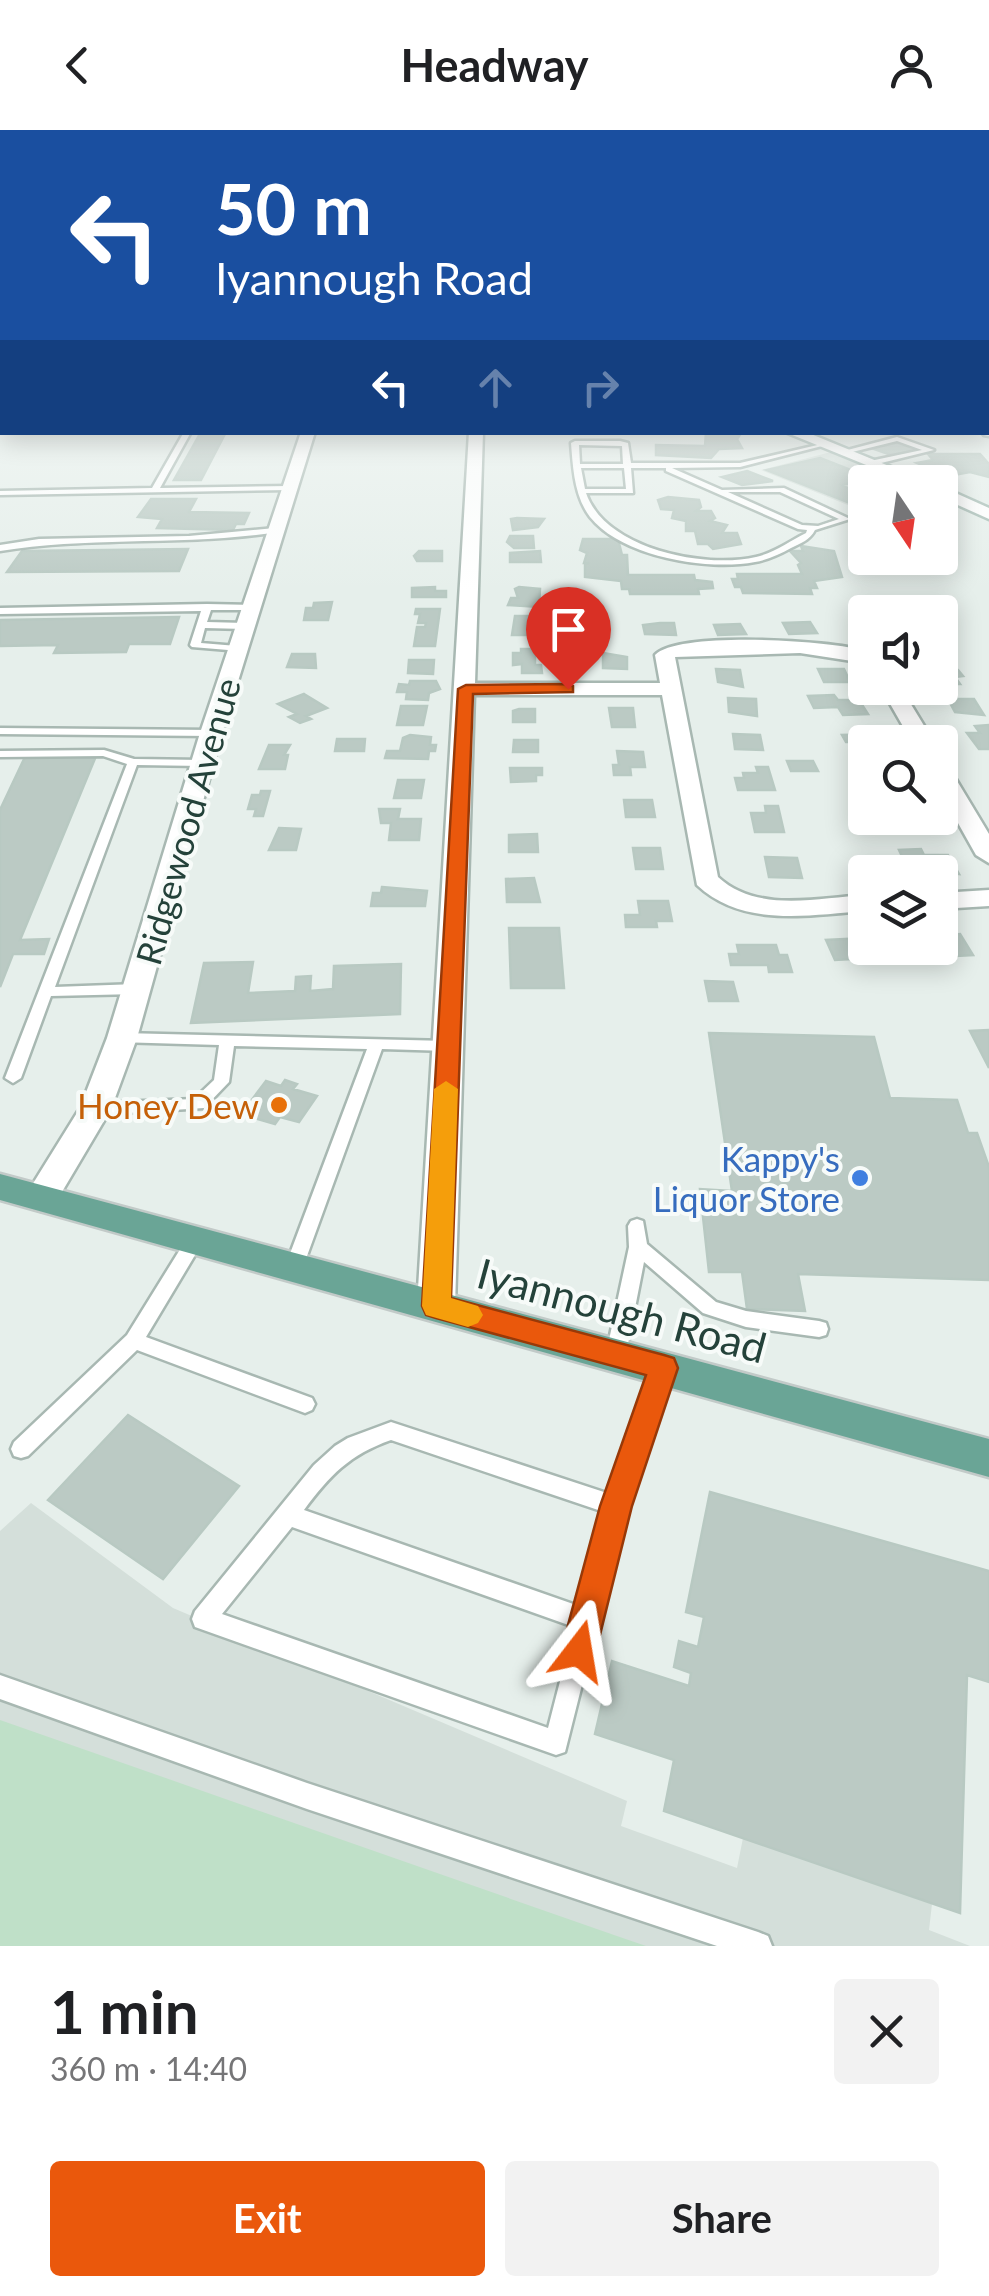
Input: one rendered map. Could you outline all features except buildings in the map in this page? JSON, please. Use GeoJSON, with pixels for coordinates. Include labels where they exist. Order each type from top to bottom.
{"type":"FeatureCollection","features":[{"type":"Feature","properties":{"kind":"main road","name":"Iyannough Road"},"geometry":{"type":"LineString","coordinates":[[0,1187],[989,1458]]}},
{"type":"Feature","properties":{"kind":"street","name":"Ridgewood Avenue"},"geometry":{"type":"LineString","coordinates":[[42,1198],[95,1108],[122,1038],[210,733],[307,435]]}},
{"type":"Feature","properties":{"kind":"street"},"geometry":{"type":"LineString","coordinates":[[436,1306],[476,435]]}},
{"type":"Feature","properties":{"kind":"street"},"geometry":{"type":"LineString","coordinates":[[799,435],[878,465]]}},
{"type":"Feature","properties":{"kind":"street"},"geometry":{"type":"LineString","coordinates":[[958,500],[989,514]]}},
{"type":"Feature","properties":{"kind":"street"},"geometry":{"type":"LineString","coordinates":[[848,650],[674,650],[665,655],[706,880],[718,896],[738,904],[848,904]]}},
{"type":"Feature","properties":{"kind":"street"},"geometry":{"type":"LineString","coordinates":[[466,689],[669,689]]}},
{"type":"Feature","properties":{"kind":"street"},"geometry":{"type":"LineString","coordinates":[[958,802],[989,855]]}},
{"type":"Feature","properties":{"kind":"street"},"geometry":{"type":"LineString","coordinates":[[958,900],[989,898]]}},
{"type":"Feature","properties":{"kind":"lane"},"geometry":{"type":"LineString","coordinates":[[154,491],[186,435]]}},
{"type":"Feature","properties":{"kind":"lane"},"geometry":{"type":"LineString","coordinates":[[682,466],[722,463],[799,435]]}},
{"type":"Feature","properties":{"kind":"lane"},"geometry":{"type":"LineString","coordinates":[[844,452],[897,438],[930,450],[873,463]]}},
{"type":"Feature","properties":{"kind":"lane"},"geometry":{"type":"LineString","coordinates":[[583,491],[630,491],[625,445],[620,444],[576,444],[576,466],[583,491],[594,517],[653,552],[681,559],[755,560],[810,535],[812,528]]}},
{"type":"Feature","properties":{"kind":"lane"},"geometry":{"type":"LineString","coordinates":[[576,466],[740,465],[824,444]]}},
{"type":"Feature","properties":{"kind":"lane"},"geometry":{"type":"LineString","coordinates":[[663,466],[718,489],[812,528],[846,518],[781,490],[718,489]]}},
{"type":"Feature","properties":{"kind":"lane"},"geometry":{"type":"LineString","coordinates":[[0,493],[289,488]]}},
{"type":"Feature","properties":{"kind":"lane"},"geometry":{"type":"LineString","coordinates":[[0,548],[40,542],[188,538],[274,530]]}},
{"type":"Feature","properties":{"kind":"lane"},"geometry":{"type":"LineString","coordinates":[[0,611],[207,607],[245,627]]}},
{"type":"Feature","properties":{"kind":"lane"},"geometry":{"type":"LineString","coordinates":[[207,607],[198,647],[245,627]]}},
{"type":"Feature","properties":{"kind":"lane"},"geometry":{"type":"LineString","coordinates":[[201,625],[245,627]]}},
{"type":"Feature","properties":{"kind":"lane"},"geometry":{"type":"LineString","coordinates":[[0,731],[210,733]]}},
{"type":"Feature","properties":{"kind":"lane"},"geometry":{"type":"LineString","coordinates":[[0,754],[104,752],[133,762],[202,763]]}},
{"type":"Feature","properties":{"kind":"lane"},"geometry":{"type":"LineString","coordinates":[[13,1078],[133,762]]}},
{"type":"Feature","properties":{"kind":"lane"},"geometry":{"type":"LineString","coordinates":[[46,992],[138,989]]}},
{"type":"Feature","properties":{"kind":"lane"},"geometry":{"type":"LineString","coordinates":[[122,1038],[448,1046]]}},
{"type":"Feature","properties":{"kind":"lane"},"geometry":{"type":"LineString","coordinates":[[95,1108],[198,1104],[221,1082],[226,1040]]}},
{"type":"Feature","properties":{"kind":"lane"},"geometry":{"type":"LineString","coordinates":[[294,1267],[376,1044]]}},
{"type":"Feature","properties":{"kind":"lane"},"geometry":{"type":"LineString","coordinates":[[616,1354],[638,1247],[637,1226]]}},
{"type":"Feature","properties":{"kind":"lane"},"geometry":{"type":"LineString","coordinates":[[21,1449],[134,1341],[195,1240]]}},
{"type":"Feature","properties":{"kind":"lane"},"geometry":{"type":"LineString","coordinates":[[638,1247],[710,1308],[746,1319],[819,1329]]}},
{"type":"Feature","properties":{"kind":"lane"},"geometry":{"type":"LineString","coordinates":[[134,1341],[305,1404]]}},
{"type":"Feature","properties":{"kind":"lane"},"geometry":{"type":"LineString","coordinates":[[616,1506],[391,1430],[354,1442],[334,1455],[203,1619],[556,1743],[616,1506],[664,1368]]}},
{"type":"Feature","properties":{"kind":"lane"},"geometry":{"type":"LineString","coordinates":[[288,1514],[586,1620]]}},
{"type":"Feature","properties":{"kind":"lane"},"geometry":{"type":"LineString","coordinates":[[0,1688],[758,1946]]}},
{"type":"Feature","properties":{"kind":"shaded area"},"geometry":{"type":"Polygon","coordinates":[[[831,452],[864,465],[848,465],[848,505],[761,470],[831,452]]]}},
{"type":"Feature","properties":{"kind":"shaded area"},"geometry":{"type":"Polygon","coordinates":[[[31,1503],[173,1608],[627,1801],[621,1826],[737,1868],[743,1838],[932,1904],[929,1930],[970,1946],[0,1946],[0,1531],[31,1503]]]}},
{"type":"Feature","properties":{"kind":"green space"},"geometry":{"type":"Polygon","coordinates":[[[0,1720],[614,1935],[646,1946],[0,1946],[0,1720]]]}},
{"type":"Feature","properties":{"kind":"slow traffic"},"geometry":{"type":"LineString","coordinates":[[446,1089],[436,1306],[468,1315]]}},
{"type":"Feature","properties":{"kind":"place","name":"Honey Dew"},"geometry":{"type":"Point","coordinates":[279,1105]}},
{"type":"Feature","properties":{"kind":"place","name":"Kappy's Liquor Store"},"geometry":{"type":"Point","coordinates":[860,1178]}},
{"type":"Feature","properties":{"kind":"route"},"geometry":{"type":"LineString","coordinates":[[568,689],[466,689],[436,1306],[664,1368],[616,1506],[579,1651]]}}]}
